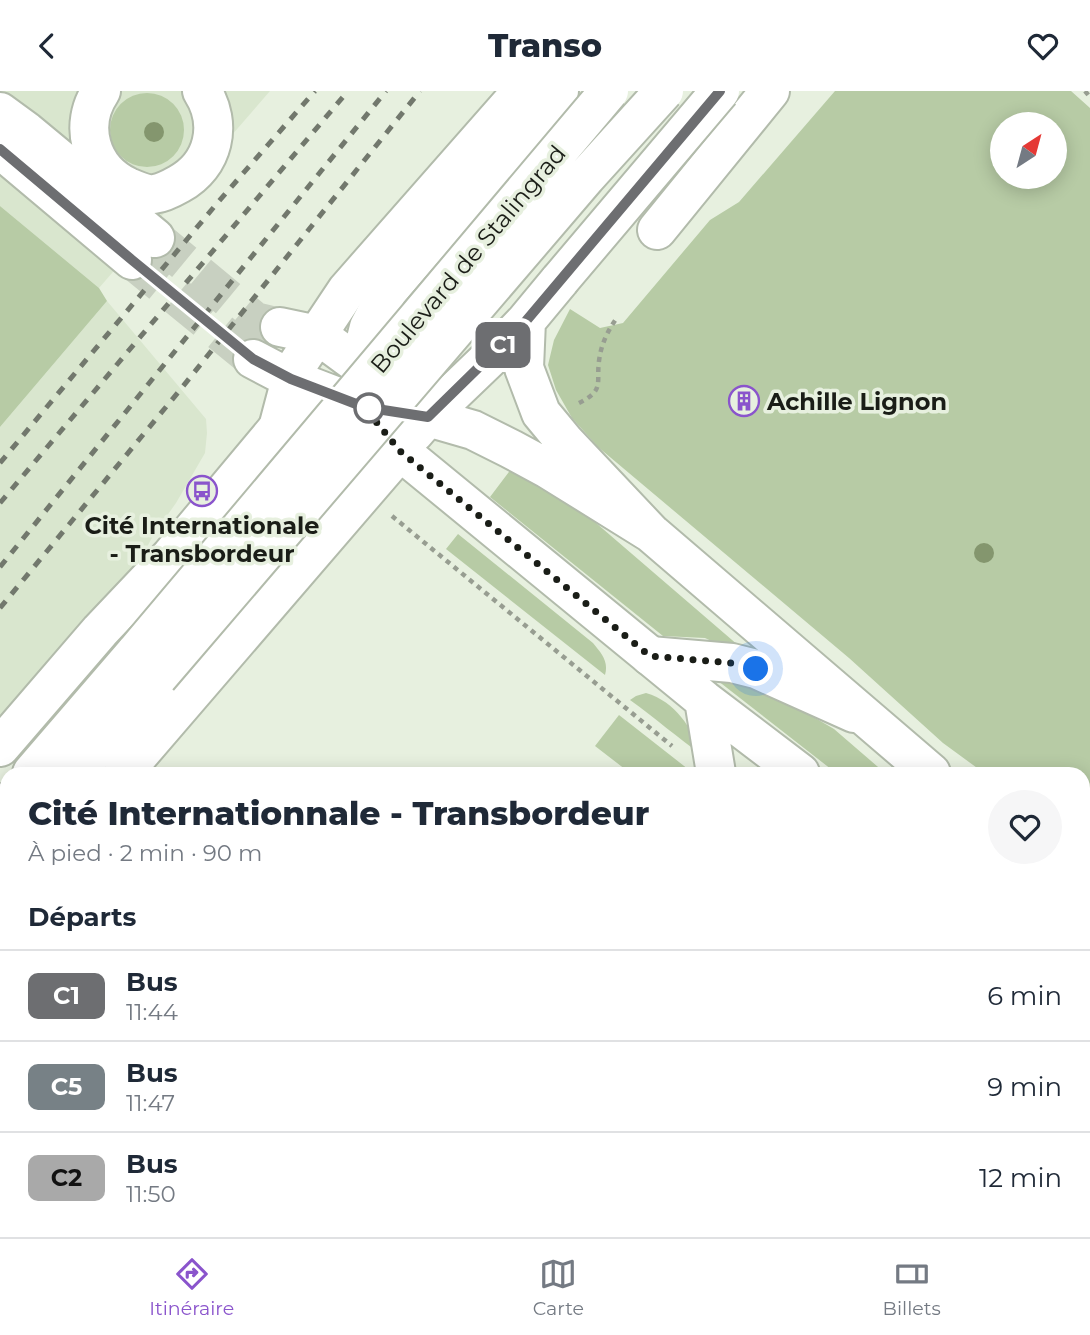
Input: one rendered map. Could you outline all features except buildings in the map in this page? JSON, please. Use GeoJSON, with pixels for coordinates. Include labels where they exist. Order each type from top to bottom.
{"type":"FeatureCollection","features":[{"type":"Feature","properties":{"kind":"main road"},"geometry":{"type":"LineString","coordinates":[[145,230],[171,188],[199,169],[208,156],[214,124],[211,108],[202,91]]}},
{"type":"Feature","properties":{"kind":"main road"},"geometry":{"type":"LineString","coordinates":[[523,91],[388,291],[369,327],[361,366],[364,407],[400,451],[704,700],[792,767]]}},
{"type":"Feature","properties":{"kind":"main road"},"geometry":{"type":"LineString","coordinates":[[0,747],[100,631],[178,547],[278,428],[297,365],[347,290],[559,91]]}},
{"type":"Feature","properties":{"kind":"main road","name":"Boulevard de Stalingrad"},"geometry":{"type":"LineString","coordinates":[[148,664],[610,91]]}},
{"type":"Feature","properties":{"kind":"main road","name":"Boulevard de Stalingrad"},"geometry":{"type":"LineString","coordinates":[[148,664],[664,91]]}},
{"type":"Feature","properties":{"kind":"main road"},"geometry":{"type":"LineString","coordinates":[[128,767],[428,417],[526,321],[720,91]]}},
{"type":"Feature","properties":{"kind":"main road"},"geometry":{"type":"LineString","coordinates":[[657,230],[770,91]]}},
{"type":"Feature","properties":{"kind":"main road"},"geometry":{"type":"LineString","coordinates":[[9,130],[91,152],[112,177],[131,188],[145,230]]}},
{"type":"Feature","properties":{"kind":"main road"},"geometry":{"type":"LineString","coordinates":[[9,130],[91,152],[145,230]]}},
{"type":"Feature","properties":{"kind":"main road"},"geometry":{"type":"LineString","coordinates":[[526,321],[524,368],[541,414],[565,442],[651,533],[862,717],[925,767]]}},
{"type":"Feature","properties":{"kind":"main road"},"geometry":{"type":"LineString","coordinates":[[279,327],[318,335],[428,417]]}},
{"type":"Feature","properties":{"kind":"main road"},"geometry":{"type":"LineString","coordinates":[[253,359],[291,379],[364,407],[428,417],[473,430],[548,469],[651,533]]}},
{"type":"Feature","properties":{"kind":"main road"},"geometry":{"type":"LineString","coordinates":[[278,428],[364,407]]}},
{"type":"Feature","properties":{"kind":"main road"},"geometry":{"type":"LineString","coordinates":[[650,656],[732,663],[756,669],[862,717]]}},
{"type":"Feature","properties":{"kind":"main road"},"geometry":{"type":"LineString","coordinates":[[38,767],[148,664]]}},
{"type":"Feature","properties":{"kind":"main road"},"geometry":{"type":"LineString","coordinates":[[79,767],[148,664]]}},
{"type":"Feature","properties":{"kind":"main road"},"geometry":{"type":"LineString","coordinates":[[704,700],[715,767]]}},
{"type":"Feature","properties":{"kind":"path"},"geometry":{"type":"LineString","coordinates":[[1085,91],[1090,97]]}},
{"type":"Feature","properties":{"kind":"path"},"geometry":{"type":"LineString","coordinates":[[569,405],[581,402],[596,389],[600,381],[602,343],[616,319]]}},
{"type":"Feature","properties":{"kind":"path"},"geometry":{"type":"LineString","coordinates":[[391,515],[681,754]]}},
{"type":"Feature","properties":{"kind":"shaded area"},"geometry":{"type":"Polygon","coordinates":[[[0,91],[270,91],[99,288],[0,206],[0,91]]]}},
{"type":"Feature","properties":{"kind":"shaded area"},"geometry":{"type":"Polygon","coordinates":[[[835,91],[1071,91],[1090,108],[1090,767],[976,767],[943,743],[849,658],[598,447],[572,418],[556,390],[548,365],[554,340],[570,309],[600,328],[623,323],[710,220],[739,202],[835,91]]]}},
{"type":"Feature","properties":{"kind":"shaded area"},"geometry":{"type":"Polygon","coordinates":[[[140,93],[154,93],[168,99],[178,109],[184,130],[178,151],[168,161],[154,167],[140,167],[126,161],[116,151],[110,137],[110,123],[116,109],[126,99],[140,93]]]}},
{"type":"Feature","properties":{"kind":"shaded area"},"geometry":{"type":"Polygon","coordinates":[[[0,206],[99,288],[107,301],[0,427],[0,206]]]}},
{"type":"Feature","properties":{"kind":"shaded area"},"geometry":{"type":"Polygon","coordinates":[[[107,301],[206,419],[205,453],[141,558],[0,723],[0,427],[107,301]]]}},
{"type":"Feature","properties":{"kind":"shaded area"},"geometry":{"type":"Polygon","coordinates":[[[515,464],[560,492],[746,652],[739,654],[705,638],[663,636],[490,497],[515,464]]]}},
{"type":"Feature","properties":{"kind":"shaded area"},"geometry":{"type":"Polygon","coordinates":[[[458,534],[593,643],[605,661],[605,675],[446,549],[458,534]]]}},
{"type":"Feature","properties":{"kind":"shaded area"},"geometry":{"type":"Polygon","coordinates":[[[713,677],[769,691],[834,729],[878,767],[828,767],[713,677]]]}},
{"type":"Feature","properties":{"kind":"shaded area"},"geometry":{"type":"Polygon","coordinates":[[[646,693],[674,709],[693,735],[702,755],[630,700],[646,693]]]}},
{"type":"Feature","properties":{"kind":"shaded area"},"geometry":{"type":"Polygon","coordinates":[[[619,715],[685,767],[622,767],[595,746],[619,715]]]}},
{"type":"Feature","properties":{"kind":"tunnel"},"geometry":{"type":"LineString","coordinates":[[155,238],[255,321],[280,327]]}},
{"type":"Feature","properties":{"kind":"tunnel"},"geometry":{"type":"LineString","coordinates":[[132,260],[253,359]]}},
{"type":"Feature","properties":{"kind":"railway"},"geometry":{"type":"LineString","coordinates":[[0,463],[219,201],[315,91]]}},
{"type":"Feature","properties":{"kind":"railway"},"geometry":{"type":"LineString","coordinates":[[0,503],[348,91]]}},
{"type":"Feature","properties":{"kind":"railway"},"geometry":{"type":"LineString","coordinates":[[0,567],[386,91]]}},
{"type":"Feature","properties":{"kind":"railway"},"geometry":{"type":"LineString","coordinates":[[0,608],[180,390],[420,91]]}},
{"type":"Feature","properties":{"kind":"bus line","name":"C1"},"geometry":{"type":"LineString","coordinates":[[0,149],[253,359],[291,379],[364,407],[428,417],[526,321],[720,91]]}},
{"type":"Feature","properties":{"kind":"place","name":"Achille Lignon"},"geometry":{"type":"Point","coordinates":[744,401]}},
{"type":"Feature","properties":{"kind":"place","name":"Cité Internationale - Transbordeur"},"geometry":{"type":"Point","coordinates":[202,491]}},
{"type":"Feature","properties":{"kind":"route"},"geometry":{"type":"LineString","coordinates":[[369,408],[364,407],[400,451],[650,656],[732,663],[756,669]]}}]}
